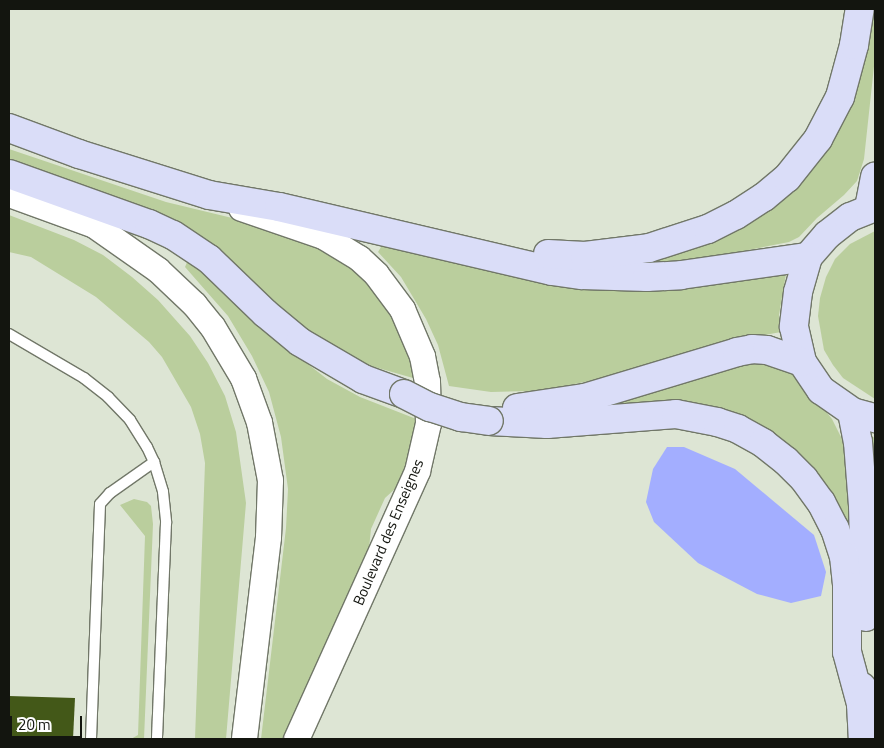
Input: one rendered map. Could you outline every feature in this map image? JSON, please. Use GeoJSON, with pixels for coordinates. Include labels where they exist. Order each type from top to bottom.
{"type":"FeatureCollection","features":[{"type":"Feature","properties":{"kind":"main road"},"geometry":{"type":"LineString","coordinates":[[347,223],[555,255],[585,256],[649,248],[708,229],[736,215],[764,197],[787,178],[818,139],[840,97],[854,45],[860,9]]}},
{"type":"Feature","properties":{"kind":"main road"},"geometry":{"type":"LineString","coordinates":[[9,128],[79,154],[208,195],[279,207],[504,261],[582,275],[647,277],[681,275],[808,257]]}},
{"type":"Feature","properties":{"kind":"main road"},"geometry":{"type":"LineString","coordinates":[[9,174],[149,224],[173,236],[209,259],[265,313],[300,342],[340,367],[430,407],[453,414],[489,415],[548,424],[676,414],[696,416],[738,429],[771,449],[804,479],[835,529],[845,566],[848,652],[861,704]]}},
{"type":"Feature","properties":{"kind":"main road"},"geometry":{"type":"LineString","coordinates":[[863,739],[861,704],[866,652],[865,555],[858,442],[864,415],[821,390],[802,362],[794,327],[798,292],[808,257],[827,235],[850,217],[872,208],[875,177]]}},
{"type":"Feature","properties":{"kind":"main road"},"geometry":{"type":"LineString","coordinates":[[489,415],[585,398],[752,349],[767,350],[802,362]]}},
{"type":"Feature","properties":{"kind":"street"},"geometry":{"type":"LineString","coordinates":[[9,194],[94,226],[158,270],[194,304],[212,326],[243,378],[259,422],[270,480],[268,537],[244,739]]}},
{"type":"Feature","properties":{"kind":"street","name":"Boulevard des Enseignes"},"geometry":{"type":"LineString","coordinates":[[208,195],[276,221],[323,236],[359,258],[376,274],[402,309],[416,340],[427,381],[428,423],[417,471],[296,739]]}},
{"type":"Feature","properties":{"kind":"lane"},"geometry":{"type":"LineString","coordinates":[[9,334],[84,378],[108,397],[130,420],[154,462],[163,492],[166,523],[157,739]]}},
{"type":"Feature","properties":{"kind":"lane"},"geometry":{"type":"LineString","coordinates":[[91,739],[100,504],[110,493],[154,462]]}},
{"type":"Feature","properties":{"kind":"green space"},"geometry":{"type":"Polygon","coordinates":[[[872,9],[875,9],[875,57],[864,159],[857,181],[844,195],[817,218],[799,237],[789,242],[708,258],[628,263],[768,208],[872,9]]]}},
{"type":"Feature","properties":{"kind":"green space"},"geometry":{"type":"Polygon","coordinates":[[[9,149],[166,202],[269,227],[341,256],[394,311],[420,380],[350,360],[312,340],[231,264],[9,165],[9,149]]]}},
{"type":"Feature","properties":{"kind":"green space"},"geometry":{"type":"Polygon","coordinates":[[[9,215],[74,240],[103,255],[132,277],[158,300],[190,336],[208,363],[225,396],[236,432],[246,503],[226,739],[195,739],[205,463],[200,434],[191,407],[162,357],[149,342],[96,297],[31,257],[9,252],[9,215]]]}},
{"type":"Feature","properties":{"kind":"green space"},"geometry":{"type":"Polygon","coordinates":[[[875,231],[875,399],[843,378],[833,365],[824,350],[818,316],[820,298],[826,277],[835,259],[850,244],[875,231]]]}},
{"type":"Feature","properties":{"kind":"green space"},"geometry":{"type":"Polygon","coordinates":[[[384,242],[497,268],[786,274],[779,315],[781,332],[718,344],[594,380],[560,387],[532,391],[491,392],[449,386],[438,345],[426,319],[401,277],[378,252],[384,242]]]}},
{"type":"Feature","properties":{"kind":"green space"},"geometry":{"type":"Polygon","coordinates":[[[188,260],[214,278],[272,336],[327,379],[360,397],[424,422],[407,478],[385,498],[371,529],[368,558],[286,739],[261,739],[286,528],[288,489],[281,437],[269,392],[252,356],[228,316],[185,267],[188,260]]]}},
{"type":"Feature","properties":{"kind":"green space"},"geometry":{"type":"Polygon","coordinates":[[[744,360],[789,366],[832,419],[842,439],[846,457],[852,534],[786,449],[601,411],[599,404],[744,360]]]}},
{"type":"Feature","properties":{"kind":"green space"},"geometry":{"type":"Polygon","coordinates":[[[870,438],[875,438],[875,511],[870,438]]]}},
{"type":"Feature","properties":{"kind":"green space"},"geometry":{"type":"Polygon","coordinates":[[[134,499],[147,502],[151,506],[153,524],[144,739],[131,739],[138,735],[145,536],[120,505],[134,499]]]}},
{"type":"Feature","properties":{"kind":"water"},"geometry":{"type":"Polygon","coordinates":[[[667,447],[684,447],[735,469],[814,535],[826,572],[821,596],[791,603],[757,594],[698,563],[654,522],[646,502],[653,469],[667,447]]]}},
{"type":"Feature","properties":{"kind":"building"},"geometry":{"type":"Polygon","coordinates":[[[9,696],[75,698],[73,739],[9,739],[9,696]]]}}]}
